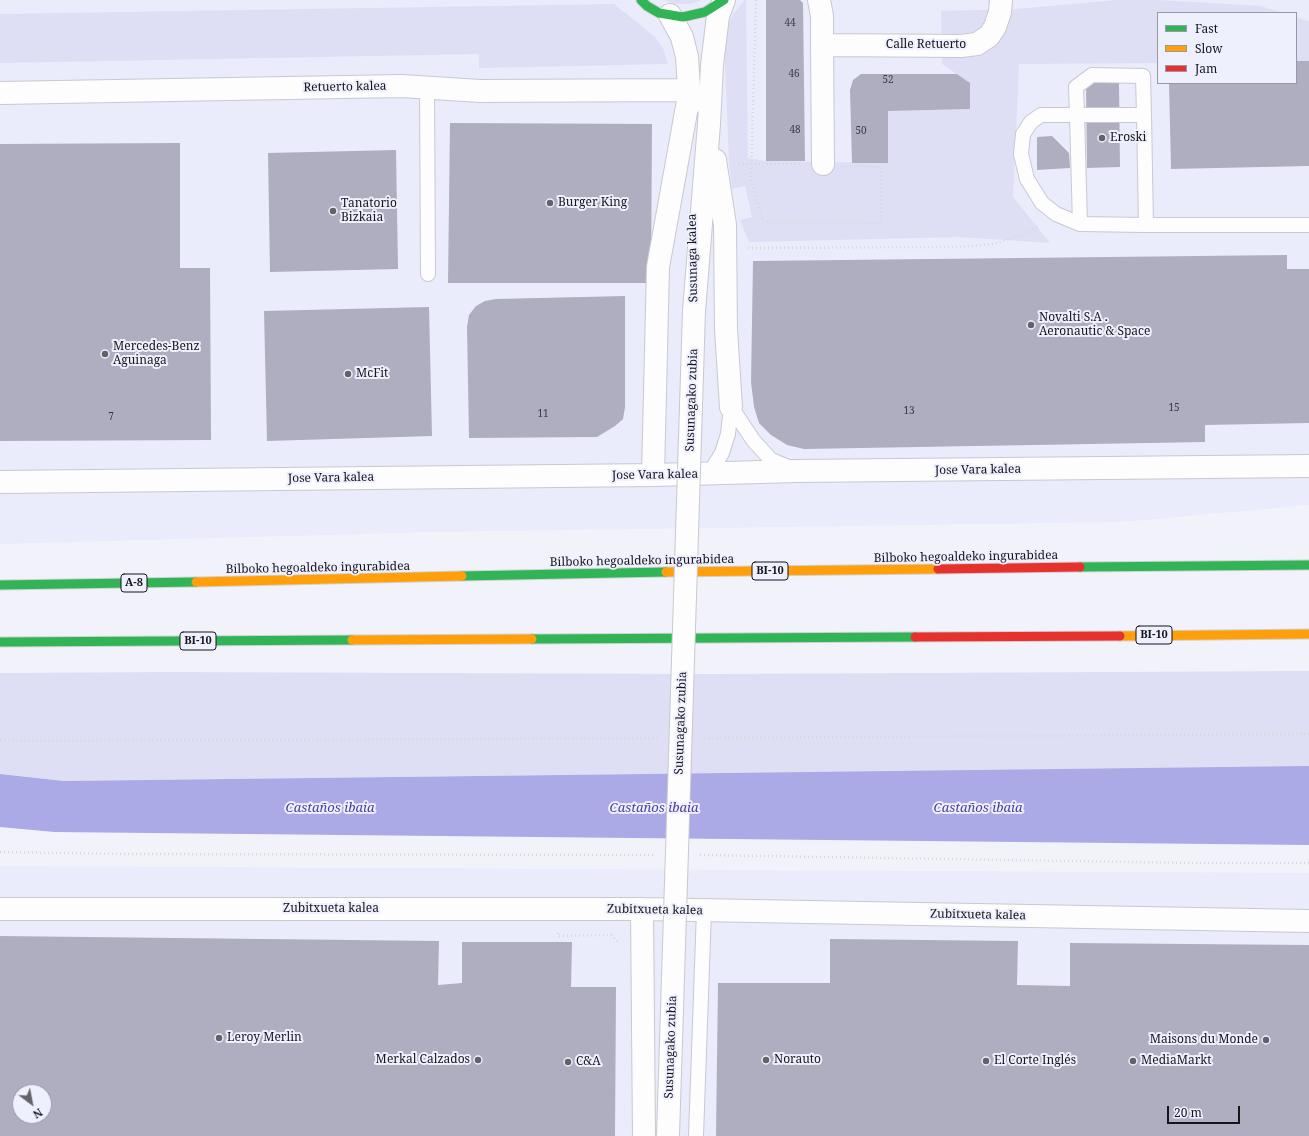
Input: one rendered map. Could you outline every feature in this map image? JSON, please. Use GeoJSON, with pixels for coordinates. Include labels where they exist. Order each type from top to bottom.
{"type":"FeatureCollection","features":[{"type":"Feature","properties":{"kind":"main road"},"geometry":{"type":"LineString","coordinates":[[641,0],[647,6],[659,12],[683,17],[705,12],[724,0]]}},
{"type":"Feature","properties":{"kind":"main road","name":"Bilboko hegoaldeko ingurabidea"},"geometry":{"type":"LineString","coordinates":[[0,585],[230,582],[647,572],[1309,565]]}},
{"type":"Feature","properties":{"kind":"main road","name":"BI-10"},"geometry":{"type":"LineString","coordinates":[[0,642],[380,641],[1309,634]]}},
{"type":"Feature","properties":{"kind":"street","name":"Susunaga kalea"},"geometry":{"type":"LineString","coordinates":[[694,311],[709,124],[712,65],[718,16],[724,0]]}},
{"type":"Feature","properties":{"kind":"street"},"geometry":{"type":"LineString","coordinates":[[819,0],[822,16],[823,164]]}},
{"type":"Feature","properties":{"kind":"street","name":"Calle Retuerto"},"geometry":{"type":"LineString","coordinates":[[822,45],[961,46],[978,44],[989,36],[995,27],[1000,12],[1001,0]]}},
{"type":"Feature","properties":{"kind":"street","name":"Susunaga kalea"},"geometry":{"type":"LineString","coordinates":[[670,15],[682,37],[684,44],[687,57],[690,90],[694,311]]}},
{"type":"Feature","properties":{"kind":"street","name":"Retuerto kalea"},"geometry":{"type":"LineString","coordinates":[[0,93],[402,86],[480,91],[690,90]]}},
{"type":"Feature","properties":{"kind":"street","name":"Susunaga kalea"},"geometry":{"type":"LineString","coordinates":[[653,475],[658,266],[690,90]]}},
{"type":"Feature","properties":{"kind":"street","name":"Susunaga kalea"},"geometry":{"type":"LineString","coordinates":[[709,124],[725,225],[726,330],[731,408]]}},
{"type":"Feature","properties":{"kind":"street","name":"Susunagako zubia"},"geometry":{"type":"LineString","coordinates":[[668,1136],[694,311]]}},
{"type":"Feature","properties":{"kind":"street","name":"Jose Vara kalea"},"geometry":{"type":"LineString","coordinates":[[0,482],[653,475],[797,471],[1309,466]]}},
{"type":"Feature","properties":{"kind":"street","name":"Zubitxueta kalea"},"geometry":{"type":"LineString","coordinates":[[0,909],[642,909],[1309,922]]}},
{"type":"Feature","properties":{"kind":"street"},"geometry":{"type":"LineString","coordinates":[[642,909],[644,1136]]}},
{"type":"Feature","properties":{"kind":"lane"},"geometry":{"type":"LineString","coordinates":[[1080,224],[1076,87],[1092,76],[1143,76],[1146,225]]}},
{"type":"Feature","properties":{"kind":"lane"},"geometry":{"type":"LineString","coordinates":[[427,87],[428,274]]}},
{"type":"Feature","properties":{"kind":"lane"},"geometry":{"type":"LineString","coordinates":[[1144,115],[1041,115],[1031,122],[1023,134],[1021,154],[1027,179],[1042,203],[1056,214],[1080,224],[1309,225]]}},
{"type":"Feature","properties":{"kind":"lane"},"geometry":{"type":"LineString","coordinates":[[731,408],[753,440],[771,460],[797,471]]}},
{"type":"Feature","properties":{"kind":"lane"},"geometry":{"type":"LineString","coordinates":[[709,474],[722,453],[728,434],[731,408]]}},
{"type":"Feature","properties":{"kind":"lane"},"geometry":{"type":"LineString","coordinates":[[696,1136],[704,910]]}},
{"type":"Feature","properties":{"kind":"path"},"geometry":{"type":"LineString","coordinates":[[752,164],[823,164],[881,167],[881,223],[763,222],[751,180],[756,0]]}},
{"type":"Feature","properties":{"kind":"path"},"geometry":{"type":"LineString","coordinates":[[726,248],[957,247],[994,244],[1027,233],[1056,214]]}},
{"type":"Feature","properties":{"kind":"path"},"geometry":{"type":"LineString","coordinates":[[696,738],[1309,734]]}},
{"type":"Feature","properties":{"kind":"path"},"geometry":{"type":"LineString","coordinates":[[0,740],[664,738]]}},
{"type":"Feature","properties":{"kind":"shaded area"},"geometry":{"type":"Polygon","coordinates":[[[0,0],[1309,0],[1309,505],[1123,522],[435,532],[0,544],[0,0]]]}},
{"type":"Feature","properties":{"kind":"shaded area"},"geometry":{"type":"Polygon","coordinates":[[[664,0],[702,0],[690,4],[675,4],[664,0]]]}},
{"type":"Feature","properties":{"kind":"shaded area"},"geometry":{"type":"Polygon","coordinates":[[[746,0],[748,158],[766,161],[888,163],[888,111],[970,109],[970,83],[942,64],[941,11],[1016,9],[1117,0],[1158,0],[1261,6],[1280,12],[1157,12],[1157,63],[1019,64],[1013,197],[1050,243],[960,237],[749,242],[740,220],[752,217],[745,186],[732,189],[729,162],[725,29],[734,13],[746,0]]]}},
{"type":"Feature","properties":{"kind":"shaded area"},"geometry":{"type":"Polygon","coordinates":[[[614,4],[655,37],[663,48],[668,64],[479,68],[479,54],[0,63],[0,14],[614,4]]]}},
{"type":"Feature","properties":{"kind":"shaded area"},"geometry":{"type":"Polygon","coordinates":[[[1297,17],[1309,21],[1309,61],[1297,61],[1297,17]]]}},
{"type":"Feature","properties":{"kind":"shaded area"},"geometry":{"type":"Polygon","coordinates":[[[1309,671],[1309,772],[651,774],[64,781],[0,774],[0,673],[168,672],[711,674],[1309,671]]]}},
{"type":"Feature","properties":{"kind":"shaded area"},"geometry":{"type":"Polygon","coordinates":[[[0,866],[1309,873],[1309,1136],[0,1136],[0,866]]]}},
{"type":"Feature","properties":{"kind":"water","name":"Castaños ibaia"},"geometry":{"type":"Polygon","coordinates":[[[1309,766],[1309,845],[54,832],[0,827],[0,774],[64,781],[1309,766]]]}},
{"type":"Feature","properties":{"kind":"building"},"geometry":{"type":"Polygon","coordinates":[[[766,0],[800,0],[803,3],[805,161],[766,161],[766,0]]]}},
{"type":"Feature","properties":{"kind":"building"},"geometry":{"type":"Polygon","coordinates":[[[1297,61],[1309,61],[1309,166],[1171,169],[1169,84],[1297,84],[1297,61]]]}},
{"type":"Feature","properties":{"kind":"building"},"geometry":{"type":"Polygon","coordinates":[[[861,74],[957,74],[970,83],[970,109],[888,111],[888,163],[852,163],[850,90],[853,80],[861,74]]]}},
{"type":"Feature","properties":{"kind":"building"},"geometry":{"type":"Polygon","coordinates":[[[1086,83],[1119,83],[1120,167],[1087,168],[1086,83]]]}},
{"type":"Feature","properties":{"kind":"building","name":"Burger King"},"geometry":{"type":"Polygon","coordinates":[[[450,123],[652,124],[651,283],[448,283],[450,123]]]}},
{"type":"Feature","properties":{"kind":"building"},"geometry":{"type":"Polygon","coordinates":[[[1052,136],[1069,153],[1070,168],[1037,170],[1037,137],[1052,136]]]}},
{"type":"Feature","properties":{"kind":"building","name":"Mercedes-Benz Aguinaga"},"geometry":{"type":"Polygon","coordinates":[[[180,143],[180,268],[210,268],[211,440],[0,441],[0,144],[180,143]]]}},
{"type":"Feature","properties":{"kind":"building","name":"Tanatorio Bizkaia"},"geometry":{"type":"Polygon","coordinates":[[[396,150],[398,269],[270,272],[268,153],[396,150]]]}},
{"type":"Feature","properties":{"kind":"building","name":"Novalti S.A . Aeronautic & Space"},"geometry":{"type":"Polygon","coordinates":[[[1287,255],[1287,269],[1309,269],[1309,423],[1205,425],[1205,442],[804,449],[787,445],[771,435],[759,423],[754,407],[751,382],[753,261],[1287,255]]]}},
{"type":"Feature","properties":{"kind":"building"},"geometry":{"type":"Polygon","coordinates":[[[625,296],[625,407],[623,419],[615,426],[597,437],[469,438],[467,327],[469,315],[476,306],[485,301],[496,299],[625,296]]]}},
{"type":"Feature","properties":{"kind":"building","name":"McFit"},"geometry":{"type":"Polygon","coordinates":[[[429,307],[432,436],[267,441],[264,311],[429,307]]]}},
{"type":"Feature","properties":{"kind":"building","name":"Leroy Merlin"},"geometry":{"type":"Polygon","coordinates":[[[0,936],[439,941],[438,985],[462,983],[462,942],[572,942],[571,987],[616,987],[615,1136],[0,1136],[0,936]]]}},
{"type":"Feature","properties":{"kind":"building"},"geometry":{"type":"Polygon","coordinates":[[[830,939],[1018,941],[1017,985],[1070,986],[1070,943],[1309,945],[1309,1136],[716,1136],[718,983],[830,983],[830,939]]]}},
{"type":"Feature","properties":{"kind":"traffic: fast"},"geometry":{"type":"LineString","coordinates":[[641,0],[647,6],[659,13],[683,17],[705,12],[724,0]]}},
{"type":"Feature","properties":{"kind":"traffic: fast"},"geometry":{"type":"LineString","coordinates":[[1080,567],[1309,565]]}},
{"type":"Feature","properties":{"kind":"traffic: fast"},"geometry":{"type":"LineString","coordinates":[[462,576],[666,572]]}},
{"type":"Feature","properties":{"kind":"traffic: fast"},"geometry":{"type":"LineString","coordinates":[[0,585],[196,582]]}},
{"type":"Feature","properties":{"kind":"traffic: fast"},"geometry":{"type":"LineString","coordinates":[[532,639],[915,637]]}},
{"type":"Feature","properties":{"kind":"traffic: fast"},"geometry":{"type":"LineString","coordinates":[[0,642],[352,640]]}},
{"type":"Feature","properties":{"kind":"traffic: slow"},"geometry":{"type":"LineString","coordinates":[[666,572],[938,569]]}},
{"type":"Feature","properties":{"kind":"traffic: slow"},"geometry":{"type":"LineString","coordinates":[[196,582],[462,576]]}},
{"type":"Feature","properties":{"kind":"traffic: slow"},"geometry":{"type":"LineString","coordinates":[[1120,636],[1309,634]]}},
{"type":"Feature","properties":{"kind":"traffic: slow"},"geometry":{"type":"LineString","coordinates":[[352,640],[532,639]]}},
{"type":"Feature","properties":{"kind":"traffic: jam"},"geometry":{"type":"LineString","coordinates":[[938,569],[1080,567]]}},
{"type":"Feature","properties":{"kind":"traffic: jam"},"geometry":{"type":"LineString","coordinates":[[915,637],[1120,636]]}},
{"type":"Feature","properties":{"kind":"place","name":"Eroski"},"geometry":{"type":"Point","coordinates":[1102,138]}},
{"type":"Feature","properties":{"kind":"place","name":"Burger King"},"geometry":{"type":"Point","coordinates":[550,203]}},
{"type":"Feature","properties":{"kind":"place","name":"Tanatorio Bizkaia"},"geometry":{"type":"Point","coordinates":[333,211]}},
{"type":"Feature","properties":{"kind":"place","name":"Novalti S.A . Aeronautic & Space"},"geometry":{"type":"Point","coordinates":[1031,325]}},
{"type":"Feature","properties":{"kind":"place","name":"Mercedes-Benz Aguinaga"},"geometry":{"type":"Point","coordinates":[105,354]}},
{"type":"Feature","properties":{"kind":"place","name":"McFit"},"geometry":{"type":"Point","coordinates":[348,374]}},
{"type":"Feature","properties":{"kind":"place","name":"Leroy Merlin"},"geometry":{"type":"Point","coordinates":[219,1038]}},
{"type":"Feature","properties":{"kind":"place","name":"Maisons du Monde"},"geometry":{"type":"Point","coordinates":[1266,1040]}},
{"type":"Feature","properties":{"kind":"place","name":"Merkal Calzados"},"geometry":{"type":"Point","coordinates":[478,1060]}},
{"type":"Feature","properties":{"kind":"place","name":"Norauto"},"geometry":{"type":"Point","coordinates":[766,1060]}},
{"type":"Feature","properties":{"kind":"place","name":"El Corte Inglés"},"geometry":{"type":"Point","coordinates":[986,1061]}},
{"type":"Feature","properties":{"kind":"place","name":"MediaMarkt"},"geometry":{"type":"Point","coordinates":[1133,1061]}},
{"type":"Feature","properties":{"kind":"place","name":"C&A"},"geometry":{"type":"Point","coordinates":[568,1062]}}]}
